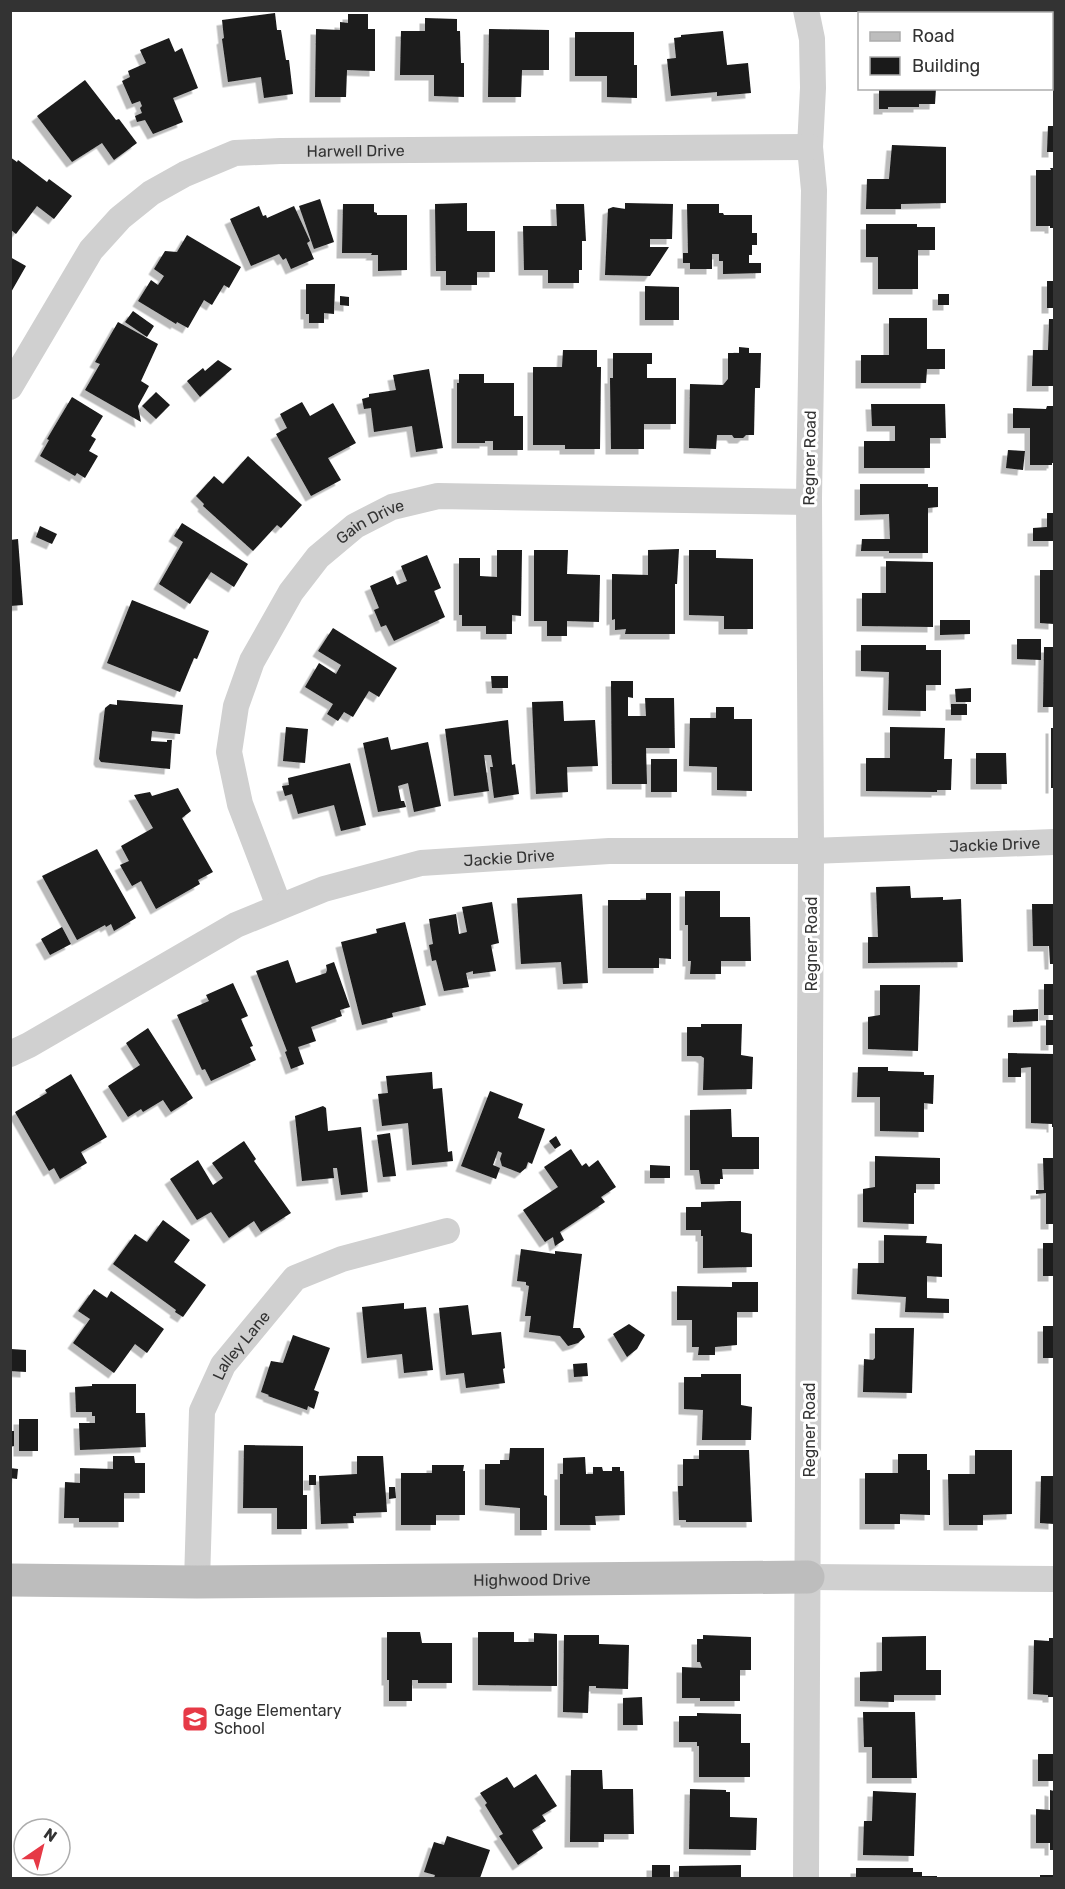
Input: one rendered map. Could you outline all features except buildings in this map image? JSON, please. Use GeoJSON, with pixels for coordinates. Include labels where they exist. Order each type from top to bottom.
{"type":"FeatureCollection","features":[{"type":"Feature","properties":{"kind":"street","name":"Regner Road"},"geometry":{"type":"LineString","coordinates":[[806,10],[812,39],[813,88],[810,147],[814,190],[808,502],[811,851],[806,1878]]}},
{"type":"Feature","properties":{"kind":"street","name":"Harwell Drive"},"geometry":{"type":"LineString","coordinates":[[10,387],[91,250],[120,218],[151,193],[185,174],[235,153],[280,150],[810,147]]}},
{"type":"Feature","properties":{"kind":"street","name":"Gain Drive"},"geometry":{"type":"LineString","coordinates":[[279,906],[240,804],[229,752],[236,706],[252,661],[291,592],[318,557],[355,526],[392,507],[438,496],[808,502]]}},
{"type":"Feature","properties":{"kind":"street","name":"Jackie Drive"},"geometry":{"type":"LineString","coordinates":[[10,1054],[236,925],[324,889],[421,863],[609,851],[811,851],[1054,842]]}},
{"type":"Feature","properties":{"kind":"street","name":"Lalley Lane"},"geometry":{"type":"LineString","coordinates":[[196,1582],[202,1411],[223,1365],[295,1278],[342,1258],[447,1231]]}},
{"type":"Feature","properties":{"kind":"street","name":"Highwood Drive"},"geometry":{"type":"LineString","coordinates":[[10,1580],[196,1582],[808,1577],[1054,1579]]}},
{"type":"Feature","properties":{"kind":"place","name":"Gage Elementary School"},"geometry":{"type":"Point","coordinates":[195,1719]}}]}
